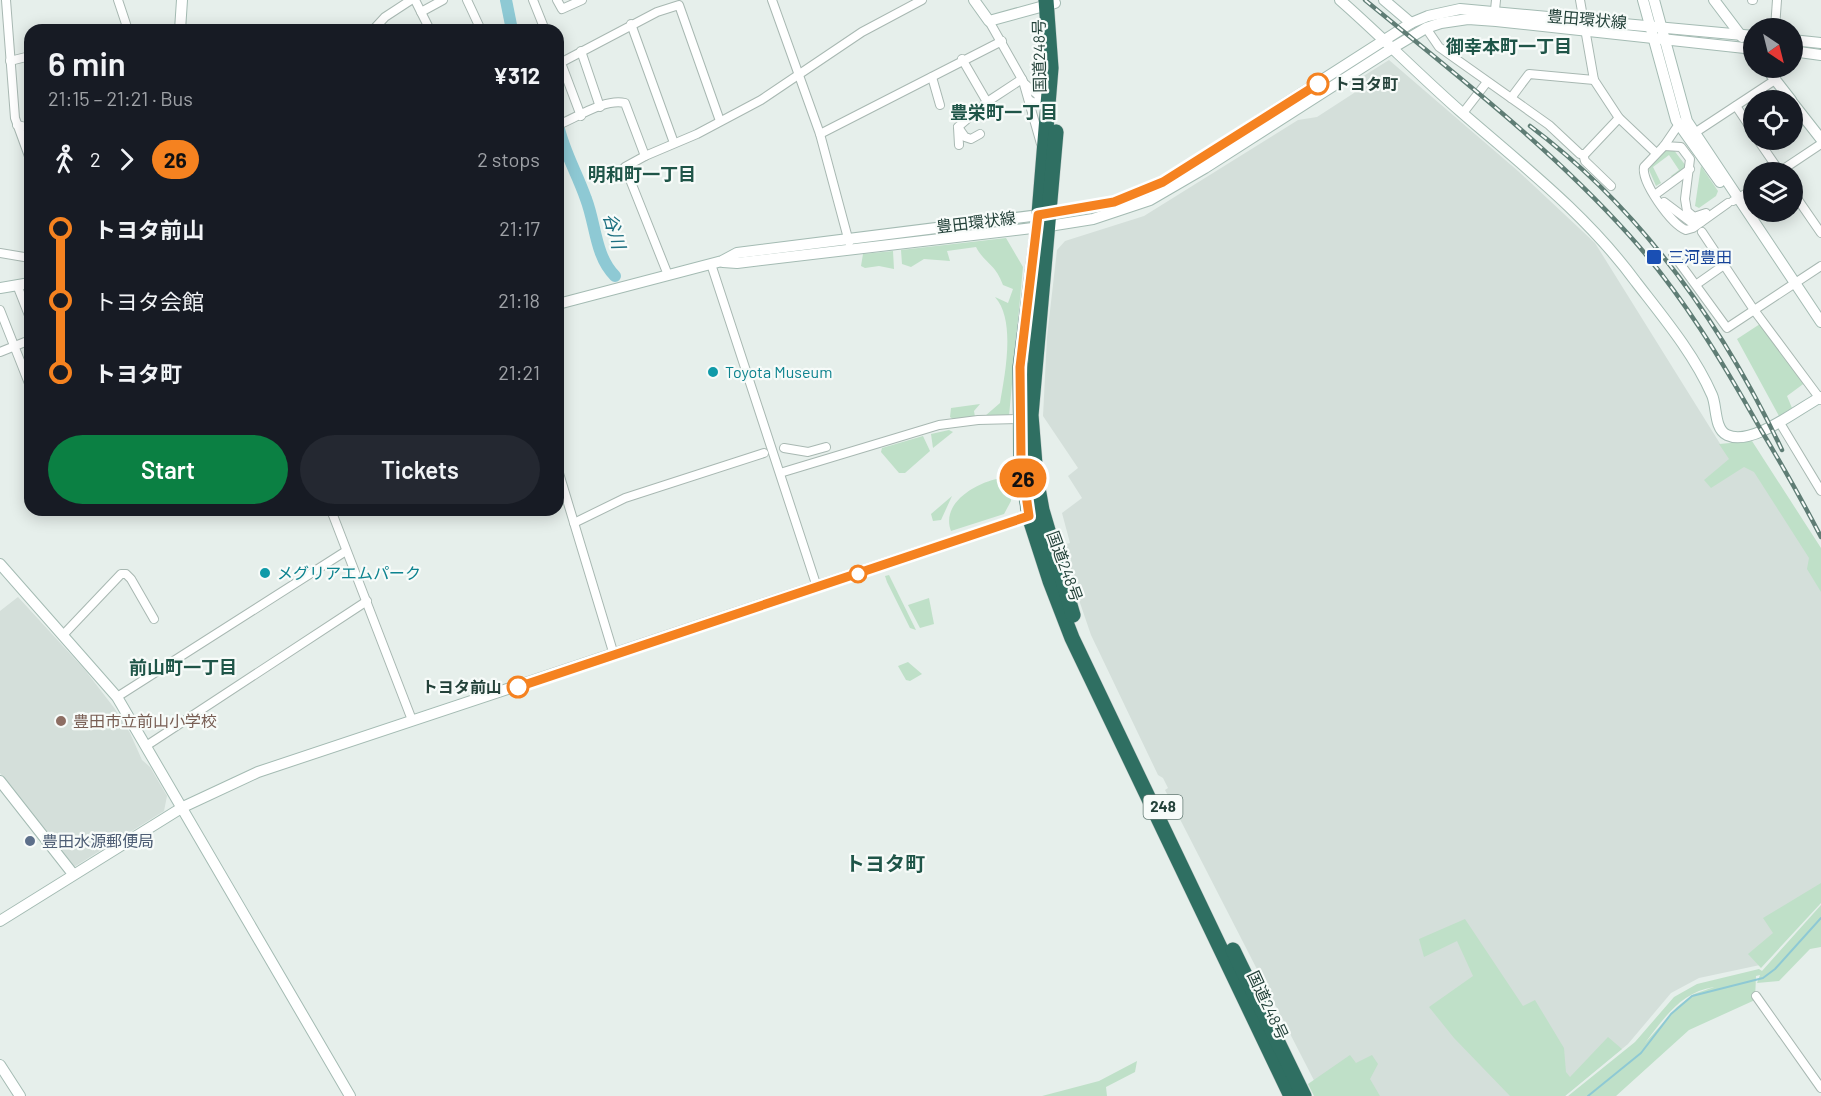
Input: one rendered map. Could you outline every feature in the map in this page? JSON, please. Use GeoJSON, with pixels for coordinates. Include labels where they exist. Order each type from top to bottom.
{"type":"FeatureCollection","features":[{"type":"Feature","properties":{"kind":"highway","name":"国道248号"},"geometry":{"type":"LineString","coordinates":[[1051,2],[1052,68],[1044,153],[1044,220],[1020,367],[1021,460],[1036,513],[1050,581],[1072,638],[1291,1096]]}},
{"type":"Feature","properties":{"kind":"highway","name":"国道248号"},"geometry":{"type":"LineString","coordinates":[[1051,2],[1060,66],[1044,220],[1031,399],[1036,513],[1083,639],[1304,1096]]}},
{"type":"Feature","properties":{"kind":"street"},"geometry":{"type":"LineString","coordinates":[[118,0],[125,24]]}},
{"type":"Feature","properties":{"kind":"street"},"geometry":{"type":"LineString","coordinates":[[180,24],[182,0]]}},
{"type":"Feature","properties":{"kind":"street"},"geometry":{"type":"LineString","coordinates":[[379,24],[385,17],[413,0],[427,24]]}},
{"type":"Feature","properties":{"kind":"street"},"geometry":{"type":"LineString","coordinates":[[421,12],[443,0]]}},
{"type":"Feature","properties":{"kind":"street"},"geometry":{"type":"LineString","coordinates":[[467,0],[478,24]]}},
{"type":"Feature","properties":{"kind":"street"},"geometry":{"type":"LineString","coordinates":[[533,0],[543,24]]}},
{"type":"Feature","properties":{"kind":"street"},"geometry":{"type":"LineString","coordinates":[[557,0],[562,9],[582,0]]}},
{"type":"Feature","properties":{"kind":"street"},"geometry":{"type":"LineString","coordinates":[[772,0],[820,134],[849,243]]}},
{"type":"Feature","properties":{"kind":"street"},"geometry":{"type":"LineString","coordinates":[[668,275],[625,167],[761,100],[862,32],[922,0]]}},
{"type":"Feature","properties":{"kind":"street"},"geometry":{"type":"LineString","coordinates":[[974,0],[1002,41],[1022,80],[1044,153]]}},
{"type":"Feature","properties":{"kind":"street"},"geometry":{"type":"LineString","coordinates":[[1340,0],[1551,190],[1617,258],[1694,362],[1717,405],[1719,427],[1723,433],[1738,437],[1780,423],[1820,398],[1754,310],[1701,227],[1677,214],[1650,186]]}},
{"type":"Feature","properties":{"kind":"street"},"geometry":{"type":"LineString","coordinates":[[1384,0],[1411,23]]}},
{"type":"Feature","properties":{"kind":"street"},"geometry":{"type":"LineString","coordinates":[[1580,0],[1594,80],[1619,118],[1656,153]]}},
{"type":"Feature","properties":{"kind":"street"},"geometry":{"type":"LineString","coordinates":[[1643,0],[1679,124],[1724,187],[1740,195]]}},
{"type":"Feature","properties":{"kind":"street"},"geometry":{"type":"LineString","coordinates":[[1654,0],[1684,112],[1821,322]]}},
{"type":"Feature","properties":{"kind":"street"},"geometry":{"type":"LineString","coordinates":[[1714,0],[1743,37]]}},
{"type":"Feature","properties":{"kind":"street"},"geometry":{"type":"LineString","coordinates":[[1776,18],[1777,0]]}},
{"type":"Feature","properties":{"kind":"street"},"geometry":{"type":"LineString","coordinates":[[989,21],[1051,2]]}},
{"type":"Feature","properties":{"kind":"street"},"geometry":{"type":"LineString","coordinates":[[4,4],[17,125],[24,143]]}},
{"type":"Feature","properties":{"kind":"street"},"geometry":{"type":"LineString","coordinates":[[564,57],[580,51],[657,12],[679,5],[720,121]]}},
{"type":"Feature","properties":{"kind":"street","name":"豊田環状線"},"geometry":{"type":"LineString","coordinates":[[1390,44],[1411,23],[1446,11],[1496,5],[1653,37],[1743,48]]}},
{"type":"Feature","properties":{"kind":"street","name":"豊田環状線"},"geometry":{"type":"LineString","coordinates":[[564,302],[716,263],[737,253],[849,243],[1044,220],[1114,202],[1163,182],[1390,44],[1426,28],[1468,19],[1649,25],[1741,35]]}},
{"type":"Feature","properties":{"kind":"street"},"geometry":{"type":"LineString","coordinates":[[631,24],[674,143]]}},
{"type":"Feature","properties":{"kind":"street"},"geometry":{"type":"LineString","coordinates":[[1426,28],[1439,47],[1549,125],[1583,154],[1585,161],[1611,186]]}},
{"type":"Feature","properties":{"kind":"street"},"geometry":{"type":"LineString","coordinates":[[820,134],[932,77],[962,59],[1002,41]]}},
{"type":"Feature","properties":{"kind":"street"},"geometry":{"type":"LineString","coordinates":[[1803,41],[1821,43]]}},
{"type":"Feature","properties":{"kind":"street"},"geometry":{"type":"LineString","coordinates":[[580,51],[600,107]]}},
{"type":"Feature","properties":{"kind":"street"},"geometry":{"type":"LineString","coordinates":[[1803,53],[1821,55]]}},
{"type":"Feature","properties":{"kind":"street"},"geometry":{"type":"LineString","coordinates":[[10,62],[24,58]]}},
{"type":"Feature","properties":{"kind":"street"},"geometry":{"type":"LineString","coordinates":[[962,59],[987,102]]}},
{"type":"Feature","properties":{"kind":"street"},"geometry":{"type":"LineString","coordinates":[[564,69],[581,116]]}},
{"type":"Feature","properties":{"kind":"street"},"geometry":{"type":"LineString","coordinates":[[1511,98],[1529,74],[1594,80]]}},
{"type":"Feature","properties":{"kind":"street"},"geometry":{"type":"LineString","coordinates":[[932,77],[940,105]]}},
{"type":"Feature","properties":{"kind":"street"},"geometry":{"type":"LineString","coordinates":[[958,127],[987,102],[1022,80]]}},
{"type":"Feature","properties":{"kind":"street"},"geometry":{"type":"LineString","coordinates":[[1696,132],[1775,80],[1783,90]]}},
{"type":"Feature","properties":{"kind":"street"},"geometry":{"type":"LineString","coordinates":[[1463,113],[1487,81]]}},
{"type":"Feature","properties":{"kind":"street"},"geometry":{"type":"LineString","coordinates":[[564,123],[600,107],[625,103],[645,156]]}},
{"type":"Feature","properties":{"kind":"street"},"geometry":{"type":"LineString","coordinates":[[1736,106],[1743,116]]}},
{"type":"Feature","properties":{"kind":"street"},"geometry":{"type":"LineString","coordinates":[[1583,154],[1619,118]]}},
{"type":"Feature","properties":{"kind":"street"},"geometry":{"type":"LineString","coordinates":[[1795,162],[1820,145],[1803,118]]}},
{"type":"Feature","properties":{"kind":"street"},"geometry":{"type":"LineString","coordinates":[[1679,124],[1664,146],[1644,167],[1643,173],[1659,203],[1682,228],[1690,229],[1701,227],[1740,195]]}},
{"type":"Feature","properties":{"kind":"street"},"geometry":{"type":"LineString","coordinates":[[17,125],[24,127]]}},
{"type":"Feature","properties":{"kind":"street"},"geometry":{"type":"LineString","coordinates":[[958,127],[965,136],[971,139],[980,134]]}},
{"type":"Feature","properties":{"kind":"street"},"geometry":{"type":"LineString","coordinates":[[958,127],[959,145]]}},
{"type":"Feature","properties":{"kind":"street"},"geometry":{"type":"LineString","coordinates":[[1664,146],[1681,147],[1690,159],[1685,205],[1690,215],[1698,218],[1723,202],[1740,195]]}},
{"type":"Feature","properties":{"kind":"street"},"geometry":{"type":"LineString","coordinates":[[1656,194],[1690,169]]}},
{"type":"Feature","properties":{"kind":"street"},"geometry":{"type":"LineString","coordinates":[[1803,207],[1821,233]]}},
{"type":"Feature","properties":{"kind":"street"},"geometry":{"type":"LineString","coordinates":[[0,253],[24,257]]}},
{"type":"Feature","properties":{"kind":"street"},"geometry":{"type":"LineString","coordinates":[[1673,254],[1727,328],[1821,266]]}},
{"type":"Feature","properties":{"kind":"street"},"geometry":{"type":"LineString","coordinates":[[716,263],[817,587]]}},
{"type":"Feature","properties":{"kind":"street"},"geometry":{"type":"LineString","coordinates":[[1697,284],[1724,265]]}},
{"type":"Feature","properties":{"kind":"street"},"geometry":{"type":"LineString","coordinates":[[0,288],[24,284]]}},
{"type":"Feature","properties":{"kind":"street"},"geometry":{"type":"LineString","coordinates":[[17,285],[24,303]]}},
{"type":"Feature","properties":{"kind":"street"},"geometry":{"type":"LineString","coordinates":[[0,310],[24,370]]}},
{"type":"Feature","properties":{"kind":"street"},"geometry":{"type":"LineString","coordinates":[[0,352],[24,342]]}},
{"type":"Feature","properties":{"kind":"street"},"geometry":{"type":"LineString","coordinates":[[780,473],[939,425],[978,420],[1020,420]]}},
{"type":"Feature","properties":{"kind":"street"},"geometry":{"type":"LineString","coordinates":[[1780,423],[1821,491]]}},
{"type":"Feature","properties":{"kind":"street"},"geometry":{"type":"LineString","coordinates":[[784,448],[808,452],[826,447]]}},
{"type":"Feature","properties":{"kind":"street"},"geometry":{"type":"LineString","coordinates":[[574,523],[625,498],[764,453]]}},
{"type":"Feature","properties":{"kind":"street"},"geometry":{"type":"LineString","coordinates":[[564,490],[590,569],[614,655]]}},
{"type":"Feature","properties":{"kind":"street"},"geometry":{"type":"LineString","coordinates":[[0,921],[183,807],[258,772],[1036,513]]}},
{"type":"Feature","properties":{"kind":"street"},"geometry":{"type":"LineString","coordinates":[[333,516],[412,720]]}},
{"type":"Feature","properties":{"kind":"street"},"geometry":{"type":"LineString","coordinates":[[117,697],[346,551]]}},
{"type":"Feature","properties":{"kind":"street"},"geometry":{"type":"LineString","coordinates":[[0,564],[64,634],[117,697],[350,1096]]}},
{"type":"Feature","properties":{"kind":"street"},"geometry":{"type":"LineString","coordinates":[[64,634],[122,574],[126,574],[131,579],[154,619]]}},
{"type":"Feature","properties":{"kind":"street"},"geometry":{"type":"LineString","coordinates":[[146,746],[367,601]]}},
{"type":"Feature","properties":{"kind":"street"},"geometry":{"type":"LineString","coordinates":[[0,781],[73,874]]}},
{"type":"Feature","properties":{"kind":"street"},"geometry":{"type":"LineString","coordinates":[[1756,996],[1821,1088]]}},
{"type":"Feature","properties":{"kind":"street"},"geometry":{"type":"LineString","coordinates":[[0,1065],[20,1096]]}},
{"type":"Feature","properties":{"kind":"shaded area"},"geometry":{"type":"Polygon","coordinates":[[[1389,60],[1518,171],[1595,243],[1729,458],[1755,447],[1821,563],[1821,899],[1790,930],[1772,956],[1760,965],[1699,978],[1671,993],[1628,1044],[1565,1096],[1322,1096],[1165,790],[1168,788],[1163,778],[1158,775],[1091,635],[1067,565],[1071,560],[1066,544],[1070,543],[1062,513],[1082,498],[1068,476],[1078,468],[1043,416],[1047,337],[1057,250],[1065,241],[1144,216],[1298,120],[1317,117],[1354,93],[1362,77],[1389,60]]]}},
{"type":"Feature","properties":{"kind":"shaded area","name":"豊田市立前山小学校"},"geometry":{"type":"Polygon","coordinates":[[[18,597],[85,670],[115,709],[130,733],[142,760],[150,767],[167,796],[164,811],[74,867],[0,773],[0,611],[18,597]]]}},
{"type":"Feature","properties":{"kind":"green space"},"geometry":{"type":"Polygon","coordinates":[[[1667,149],[1673,149],[1686,166],[1673,179],[1671,176],[1679,170],[1669,155],[1653,167],[1661,183],[1656,186],[1649,170],[1651,163],[1667,149]]]}},
{"type":"Feature","properties":{"kind":"green space"},"geometry":{"type":"Polygon","coordinates":[[[1701,166],[1718,191],[1716,196],[1699,208],[1695,206],[1701,166]]]}},
{"type":"Feature","properties":{"kind":"green space"},"geometry":{"type":"Polygon","coordinates":[[[1006,238],[1023,267],[1009,416],[985,416],[1000,403],[1006,363],[1005,319],[995,297],[1008,303],[1013,289],[1003,285],[997,272],[976,247],[947,251],[950,261],[924,259],[911,267],[902,264],[901,250],[1006,238]]]}},
{"type":"Feature","properties":{"kind":"green space"},"geometry":{"type":"Polygon","coordinates":[[[893,251],[894,269],[861,266],[863,254],[893,251]]]}},
{"type":"Feature","properties":{"kind":"green space"},"geometry":{"type":"Polygon","coordinates":[[[1760,324],[1806,382],[1787,396],[1792,408],[1779,416],[1737,339],[1760,324]]]}},
{"type":"Feature","properties":{"kind":"green space"},"geometry":{"type":"Polygon","coordinates":[[[980,404],[974,411],[975,417],[953,419],[950,417],[951,408],[980,404]]]}},
{"type":"Feature","properties":{"kind":"green space"},"geometry":{"type":"Polygon","coordinates":[[[949,430],[953,432],[933,448],[931,434],[949,430]]]}},
{"type":"Feature","properties":{"kind":"green space"},"geometry":{"type":"Polygon","coordinates":[[[923,436],[930,451],[905,473],[899,473],[881,452],[882,448],[923,436]]]}},
{"type":"Feature","properties":{"kind":"green space"},"geometry":{"type":"Polygon","coordinates":[[[1752,441],[1821,548],[1821,592],[1807,569],[1809,558],[1754,472],[1744,467],[1711,488],[1704,480],[1729,459],[1719,444],[1752,441]]]}},
{"type":"Feature","properties":{"kind":"green space"},"geometry":{"type":"Polygon","coordinates":[[[1002,478],[1015,480],[1015,490],[1011,493],[1011,501],[1004,514],[951,531],[949,521],[956,502],[973,488],[1002,478]]]}},
{"type":"Feature","properties":{"kind":"green space"},"geometry":{"type":"Polygon","coordinates":[[[952,496],[941,520],[933,521],[931,514],[952,496]]]}},
{"type":"Feature","properties":{"kind":"green space"},"geometry":{"type":"Polygon","coordinates":[[[889,575],[916,630],[910,628],[887,582],[885,576],[889,575]]]}},
{"type":"Feature","properties":{"kind":"green space"},"geometry":{"type":"Polygon","coordinates":[[[929,598],[934,624],[920,628],[908,605],[929,598]]]}},
{"type":"Feature","properties":{"kind":"green space"},"geometry":{"type":"Polygon","coordinates":[[[908,662],[922,674],[910,681],[906,680],[898,666],[908,662]]]}},
{"type":"Feature","properties":{"kind":"green space"},"geometry":{"type":"Polygon","coordinates":[[[1821,883],[1821,903],[1761,968],[1748,954],[1773,933],[1763,918],[1821,883]]]}},
{"type":"Feature","properties":{"kind":"green space"},"geometry":{"type":"Polygon","coordinates":[[[1821,905],[1821,947],[1810,949],[1779,981],[1757,983],[1760,975],[1756,976],[1755,1000],[1689,1030],[1616,1096],[1568,1096],[1635,1042],[1674,997],[1697,984],[1759,969],[1762,971],[1821,905]],[[1714,987],[1692,994],[1683,1000],[1666,1016],[1645,1043],[1677,1007],[1694,994],[1714,987]]]}},
{"type":"Feature","properties":{"kind":"green space"},"geometry":{"type":"Polygon","coordinates":[[[1465,919],[1523,1006],[1535,1000],[1564,1048],[1566,1072],[1570,1077],[1608,1037],[1622,1049],[1565,1096],[1510,1096],[1454,1038],[1429,1007],[1473,976],[1457,941],[1424,957],[1419,939],[1465,919]]]}},
{"type":"Feature","properties":{"kind":"green space"},"geometry":{"type":"Polygon","coordinates":[[[1350,1055],[1356,1063],[1372,1055],[1378,1064],[1370,1079],[1380,1096],[1314,1096],[1308,1084],[1350,1055]]]}},
{"type":"Feature","properties":{"kind":"green space"},"geometry":{"type":"Polygon","coordinates":[[[1137,1061],[1135,1072],[1106,1087],[1107,1096],[1042,1096],[1099,1081],[1137,1061]]]}},
{"type":"Feature","properties":{"kind":"waterway","name":"谷川"},"geometry":{"type":"LineString","coordinates":[[506,0],[511,24]]}},
{"type":"Feature","properties":{"kind":"waterway","name":"谷川"},"geometry":{"type":"LineString","coordinates":[[564,144],[586,199],[603,259],[615,276]]}},
{"type":"Feature","properties":{"kind":"waterway"},"geometry":{"type":"LineString","coordinates":[[1588,1096],[1641,1053],[1671,1014],[1692,996],[1763,978],[1775,969],[1821,918]]}},
{"type":"Feature","properties":{"kind":"railway"},"geometry":{"type":"LineString","coordinates":[[1365,0],[1535,142],[1599,203],[1648,257],[1684,304],[1716,354],[1821,537]]}},
{"type":"Feature","properties":{"kind":"railway"},"geometry":{"type":"LineString","coordinates":[[1530,126],[1608,194],[1676,273],[1706,315],[1733,359],[1782,450]]}},
{"type":"Feature","properties":{"kind":"bus line","name":"26"},"geometry":{"type":"LineString","coordinates":[[518,687],[1029,516],[1021,460],[1020,367],[1038,215],[1095,207],[1136,195],[1200,160],[1318,84]]}},
{"type":"Feature","properties":{"kind":"place","name":"トヨタ町"},"geometry":{"type":"Point","coordinates":[1318,84]}},
{"type":"Feature","properties":{"kind":"place","name":"三河豊田"},"geometry":{"type":"Point","coordinates":[1654,257]}},
{"type":"Feature","properties":{"kind":"place","name":"Toyota Museum"},"geometry":{"type":"Point","coordinates":[713,372]}},
{"type":"Feature","properties":{"kind":"place","name":"メグリアエムパーク"},"geometry":{"type":"Point","coordinates":[265,573]}},
{"type":"Feature","properties":{"kind":"place","name":"トヨタ前山"},"geometry":{"type":"Point","coordinates":[518,687]}},
{"type":"Feature","properties":{"kind":"place","name":"豊田市立前山小学校"},"geometry":{"type":"Point","coordinates":[61,721]}},
{"type":"Feature","properties":{"kind":"place","name":"豊田水源郵便局"},"geometry":{"type":"Point","coordinates":[30,841]}},
{"type":"Feature","properties":{"kind":"district","name":"御幸本町一丁目"},"geometry":{"type":"Point","coordinates":[1509,47]}},
{"type":"Feature","properties":{"kind":"district","name":"豊栄町一丁目"},"geometry":{"type":"Point","coordinates":[1004,113]}},
{"type":"Feature","properties":{"kind":"district","name":"明和町一丁目"},"geometry":{"type":"Point","coordinates":[642,175]}},
{"type":"Feature","properties":{"kind":"district","name":"前山町一丁目"},"geometry":{"type":"Point","coordinates":[183,668]}},
{"type":"Feature","properties":{"kind":"district","name":"トヨタ町"},"geometry":{"type":"Point","coordinates":[885,864]}}]}
